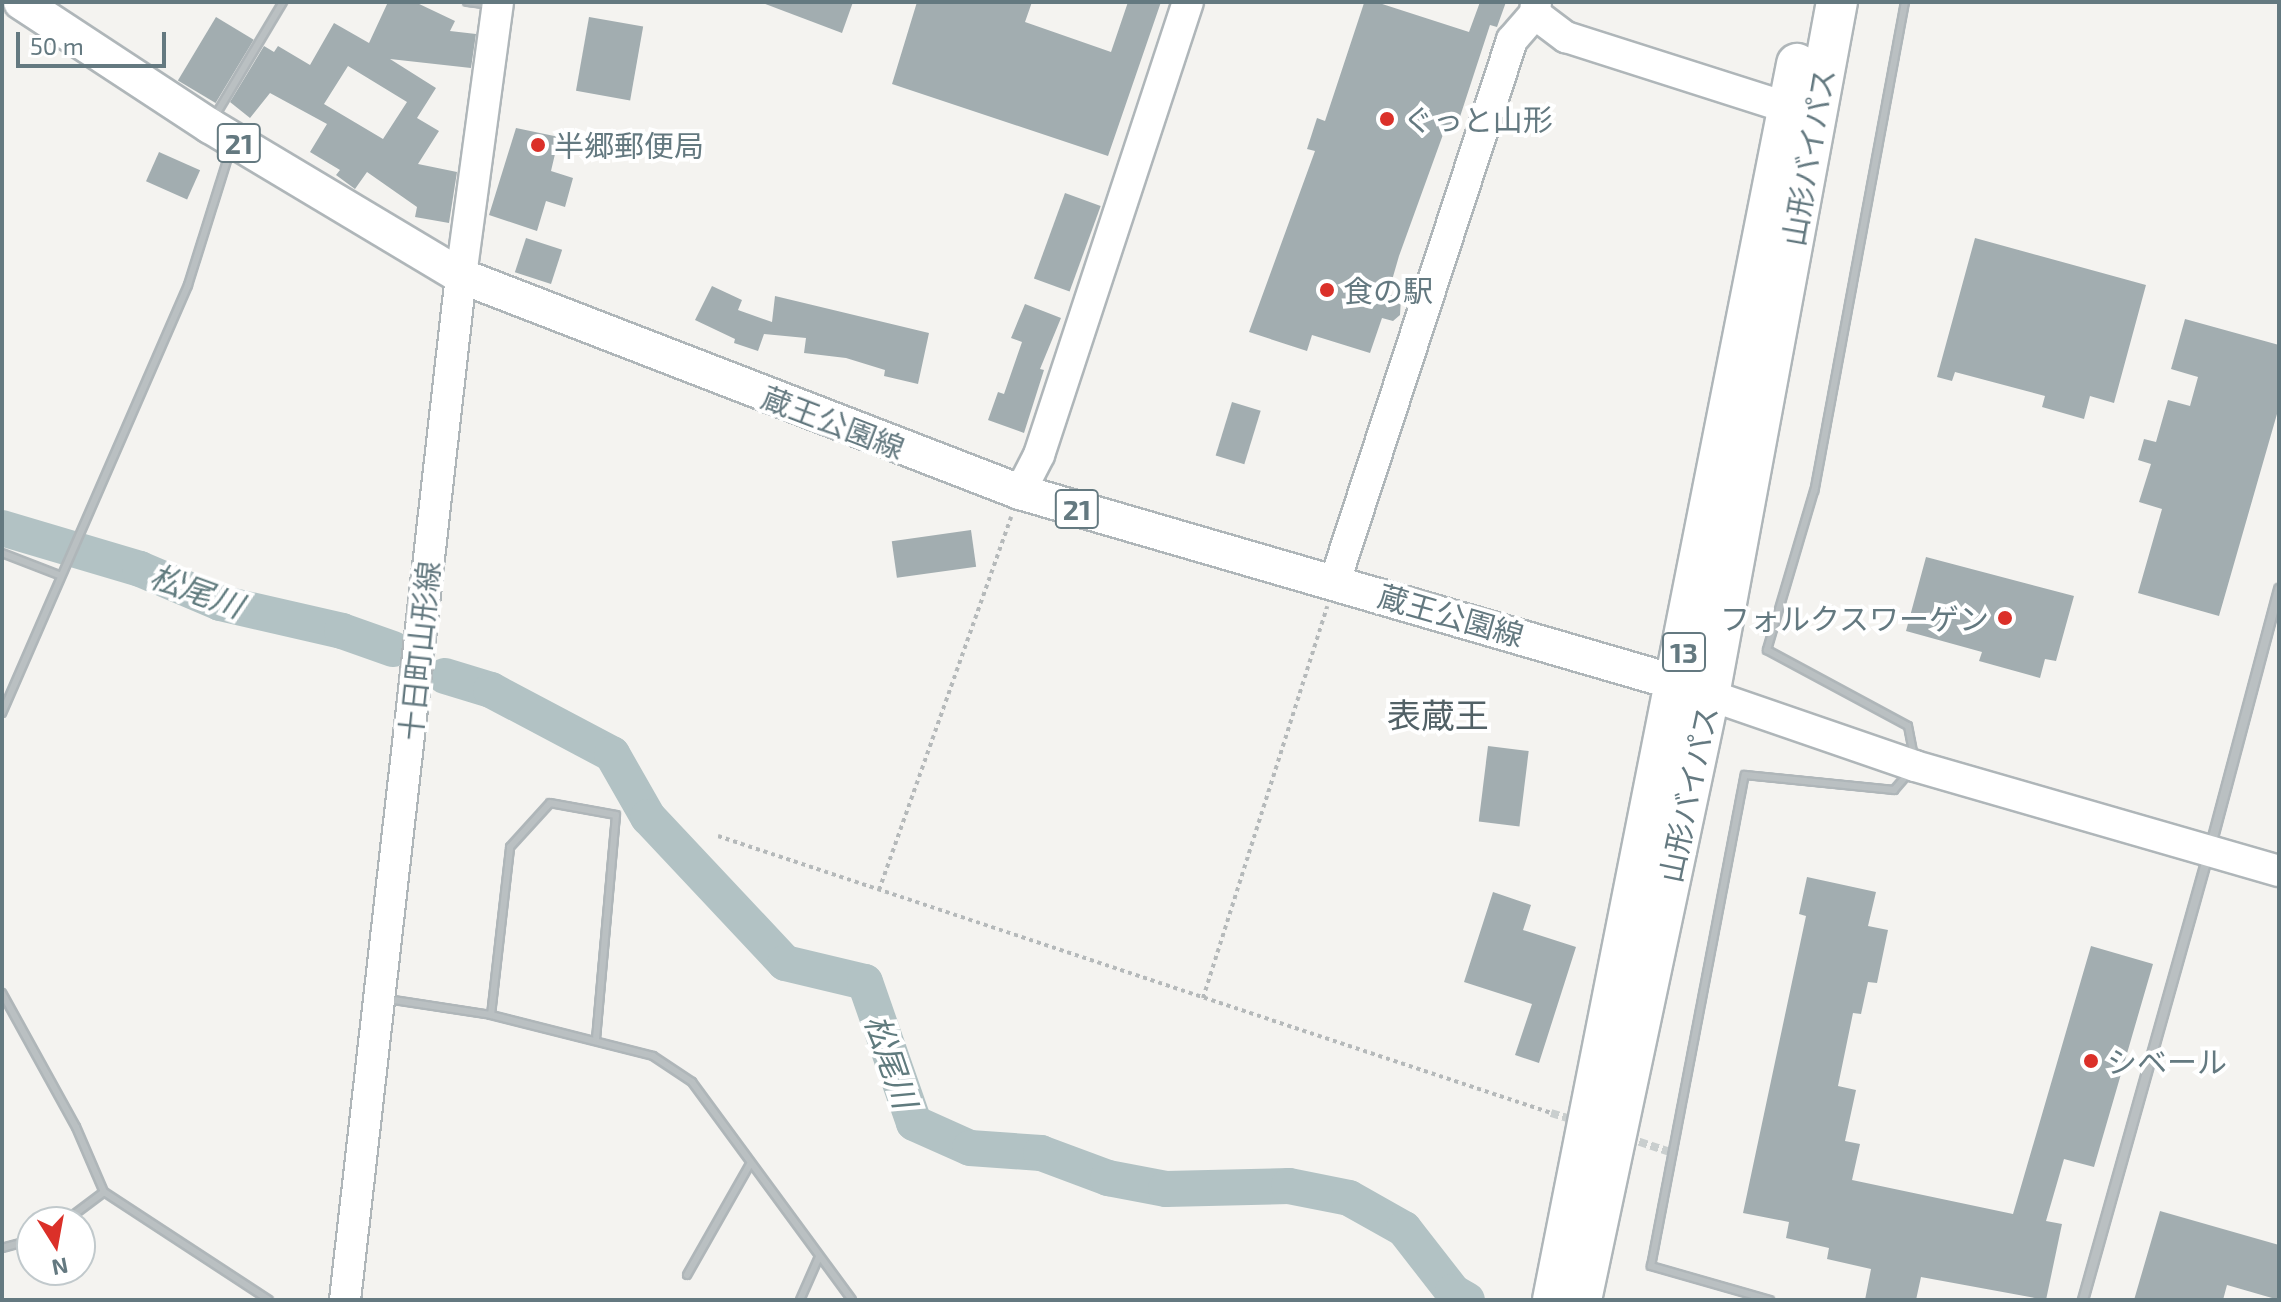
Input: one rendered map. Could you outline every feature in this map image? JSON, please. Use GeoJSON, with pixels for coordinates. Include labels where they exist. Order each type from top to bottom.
{"type":"FeatureCollection","features":[{"type":"Feature","properties":{"kind":"highway","name":"山形バイパス"},"geometry":{"type":"LineString","coordinates":[[1581,1300],[1694,687],[1809,2]]}},
{"type":"Feature","properties":{"kind":"highway","name":"山形バイパス"},"geometry":{"type":"LineString","coordinates":[[1553,1300],[1694,687],[1837,2]]}},
{"type":"Feature","properties":{"kind":"main road","name":"蔵王公園線"},"geometry":{"type":"LineString","coordinates":[[21,2],[222,133],[461,276],[1020,492],[1694,687]]}},
{"type":"Feature","properties":{"kind":"street"},"geometry":{"type":"LineString","coordinates":[[1020,492],[1039,455],[1188,2]]}},
{"type":"Feature","properties":{"kind":"street","name":"十日町山形線"},"geometry":{"type":"LineString","coordinates":[[345,1300],[461,276],[498,4]]}},
{"type":"Feature","properties":{"kind":"street"},"geometry":{"type":"LineString","coordinates":[[1335,581],[1512,40],[1535,8],[1566,37],[1789,108]]}},
{"type":"Feature","properties":{"kind":"street"},"geometry":{"type":"LineString","coordinates":[[2083,1300],[2279,589]]}},
{"type":"Feature","properties":{"kind":"street"},"geometry":{"type":"LineString","coordinates":[[1694,687],[1915,766],[2279,871]]}},
{"type":"Feature","properties":{"kind":"lane"},"geometry":{"type":"LineString","coordinates":[[2,713],[188,285],[222,133],[283,2]]}},
{"type":"Feature","properties":{"kind":"lane"},"geometry":{"type":"LineString","coordinates":[[467,2],[498,4]]}},
{"type":"Feature","properties":{"kind":"lane"},"geometry":{"type":"LineString","coordinates":[[1770,1300],[1651,1266],[1745,775],[1894,790],[1915,766],[1908,726],[1767,650],[1814,491],[1905,2]]}},
{"type":"Feature","properties":{"kind":"lane"},"geometry":{"type":"LineString","coordinates":[[2,553],[60,574]]}},
{"type":"Feature","properties":{"kind":"lane"},"geometry":{"type":"LineString","coordinates":[[491,1015],[510,847],[550,803],[616,815],[596,1039]]}},
{"type":"Feature","properties":{"kind":"lane"},"geometry":{"type":"LineString","coordinates":[[2,993],[76,1127],[104,1192],[269,1300]]}},
{"type":"Feature","properties":{"kind":"lane"},"geometry":{"type":"LineString","coordinates":[[380,998],[491,1015],[596,1039],[653,1056],[692,1082],[852,1300]]}},
{"type":"Feature","properties":{"kind":"lane"},"geometry":{"type":"LineString","coordinates":[[687,1275],[750,1164]]}},
{"type":"Feature","properties":{"kind":"lane"},"geometry":{"type":"LineString","coordinates":[[85,1206],[104,1192]]}},
{"type":"Feature","properties":{"kind":"lane"},"geometry":{"type":"LineString","coordinates":[[800,1300],[819,1257]]}},
{"type":"Feature","properties":{"kind":"path"},"geometry":{"type":"LineString","coordinates":[[878,890],[1020,492]]}},
{"type":"Feature","properties":{"kind":"path"},"geometry":{"type":"LineString","coordinates":[[1202,999],[1335,581]]}},
{"type":"Feature","properties":{"kind":"path"},"geometry":{"type":"LineString","coordinates":[[718,836],[1551,1113]]}},
{"type":"Feature","properties":{"kind":"building"},"geometry":{"type":"Polygon","coordinates":[[[388,2],[415,2],[455,21],[450,31],[476,34],[471,68],[390,59],[436,88],[417,118],[439,131],[418,164],[457,172],[449,223],[415,217],[417,207],[367,172],[355,189],[336,175],[340,170],[310,152],[327,124],[270,93],[250,118],[230,102],[264,46],[274,52],[278,46],[310,65],[334,23],[369,43],[388,2]],[[348,66],[324,104],[383,139],[407,102],[348,66]]]}},
{"type":"Feature","properties":{"kind":"building"},"geometry":{"type":"Polygon","coordinates":[[[760,2],[853,2],[842,33],[760,2]]]}},
{"type":"Feature","properties":{"kind":"building"},"geometry":{"type":"Polygon","coordinates":[[[917,2],[1032,2],[1025,22],[1111,52],[1128,2],[1161,2],[1108,156],[892,84],[917,2]]]}},
{"type":"Feature","properties":{"kind":"building"},"geometry":{"type":"Polygon","coordinates":[[[1376,2],[1469,32],[1480,2],[1506,2],[1497,27],[1490,25],[1455,132],[1445,129],[1399,256],[1388,294],[1401,298],[1400,315],[1393,321],[1382,318],[1370,353],[1312,335],[1307,351],[1249,332],[1315,151],[1307,149],[1317,118],[1325,121],[1364,3],[1376,2]]]}},
{"type":"Feature","properties":{"kind":"building"},"geometry":{"type":"Polygon","coordinates":[[[216,17],[254,40],[216,103],[178,80],[216,17]]]}},
{"type":"Feature","properties":{"kind":"building"},"geometry":{"type":"Polygon","coordinates":[[[589,17],[643,27],[630,100],[576,91],[589,17]]]}},
{"type":"Feature","properties":{"kind":"building"},"geometry":{"type":"Polygon","coordinates":[[[516,128],[559,137],[551,171],[573,178],[565,207],[546,201],[537,231],[489,215],[516,128]]]}},
{"type":"Feature","properties":{"kind":"building"},"geometry":{"type":"Polygon","coordinates":[[[159,152],[200,170],[187,200],[146,181],[159,152]]]}},
{"type":"Feature","properties":{"kind":"building"},"geometry":{"type":"Polygon","coordinates":[[[1065,193],[1101,206],[1070,292],[1034,279],[1065,193]]]}},
{"type":"Feature","properties":{"kind":"building"},"geometry":{"type":"Polygon","coordinates":[[[526,238],[562,250],[551,284],[515,272],[526,238]]]}},
{"type":"Feature","properties":{"kind":"building"},"geometry":{"type":"Polygon","coordinates":[[[1975,238],[2146,285],[2114,403],[2090,396],[2084,419],[2042,407],[2045,396],[1955,372],[1952,381],[1937,377],[1975,238]]]}},
{"type":"Feature","properties":{"kind":"building"},"geometry":{"type":"Polygon","coordinates":[[[712,286],[742,300],[738,310],[772,322],[775,296],[929,333],[918,384],[884,376],[885,370],[846,358],[804,353],[806,338],[764,334],[758,351],[734,343],[735,339],[695,320],[712,286]]]}},
{"type":"Feature","properties":{"kind":"building"},"geometry":{"type":"Polygon","coordinates":[[[1025,304],[1061,318],[1040,369],[1044,370],[1024,433],[988,420],[998,392],[1004,394],[1022,342],[1011,338],[1025,304]]]}},
{"type":"Feature","properties":{"kind":"building"},"geometry":{"type":"Polygon","coordinates":[[[2185,319],[2279,345],[2279,407],[2219,616],[2138,593],[2162,509],[2139,502],[2151,464],[2138,460],[2144,439],[2156,442],[2168,400],[2190,406],[2198,377],[2171,369],[2185,319]]]}},
{"type":"Feature","properties":{"kind":"building"},"geometry":{"type":"Polygon","coordinates":[[[1232,402],[1261,411],[1244,464],[1216,456],[1232,402]]]}},
{"type":"Feature","properties":{"kind":"building"},"geometry":{"type":"Polygon","coordinates":[[[971,530],[976,567],[897,578],[892,541],[971,530]]]}},
{"type":"Feature","properties":{"kind":"building"},"geometry":{"type":"Polygon","coordinates":[[[1926,557],[2074,596],[2056,661],[2045,659],[2040,678],[1979,661],[1982,652],[1906,631],[1926,557]]]}},
{"type":"Feature","properties":{"kind":"building"},"geometry":{"type":"Polygon","coordinates":[[[1488,746],[1529,751],[1519,826],[1479,821],[1488,746]]]}},
{"type":"Feature","properties":{"kind":"building"},"geometry":{"type":"Polygon","coordinates":[[[1807,877],[1876,892],[1868,926],[1888,930],[1877,983],[1868,982],[1861,1014],[1853,1013],[1838,1086],[1856,1090],[1845,1141],[1860,1144],[1852,1180],[2013,1214],[2091,946],[2153,964],[2094,1167],[2064,1159],[2046,1221],[2062,1224],[2046,1300],[1921,1277],[1916,1300],[1865,1300],[1871,1269],[1827,1259],[1829,1248],[1786,1238],[1789,1222],[1743,1213],[1806,916],[1799,914],[1807,877]]]}},
{"type":"Feature","properties":{"kind":"building"},"geometry":{"type":"Polygon","coordinates":[[[1493,892],[1531,905],[1523,930],[1576,947],[1539,1063],[1515,1055],[1532,1004],[1464,982],[1493,892]]]}},
{"type":"Feature","properties":{"kind":"building"},"geometry":{"type":"Polygon","coordinates":[[[2160,1211],[2279,1245],[2279,1300],[2227,1285],[2223,1300],[2134,1300],[2160,1211]]]}},
{"type":"Feature","properties":{"kind":"waterway","name":"松尾川"},"geometry":{"type":"LineString","coordinates":[[2,528],[140,569],[220,603],[342,631],[393,649]]}},
{"type":"Feature","properties":{"kind":"waterway","name":"松尾川"},"geometry":{"type":"LineString","coordinates":[[445,676],[491,690],[612,754],[648,817],[785,963],[865,982],[914,1123],[970,1148],[1041,1153],[1108,1178],[1166,1189],[1289,1186],[1349,1198],[1404,1229],[1453,1292],[1467,1300]]}},
{"type":"Feature","properties":{"kind":"tunnel"},"geometry":{"type":"LineString","coordinates":[[1551,1113],[1577,1121]]}},
{"type":"Feature","properties":{"kind":"tunnel"},"geometry":{"type":"LineString","coordinates":[[1628,1138],[1673,1153]]}},
{"type":"Feature","properties":{"kind":"place","name":"ぐっと山形"},"geometry":{"type":"Point","coordinates":[1387,119]}},
{"type":"Feature","properties":{"kind":"place","name":"半郷郵便局"},"geometry":{"type":"Point","coordinates":[538,145]}},
{"type":"Feature","properties":{"kind":"place","name":"食の駅"},"geometry":{"type":"Point","coordinates":[1327,290]}},
{"type":"Feature","properties":{"kind":"place","name":"フォルクスワーゲン"},"geometry":{"type":"Point","coordinates":[2005,618]}},
{"type":"Feature","properties":{"kind":"place","name":"シベール"},"geometry":{"type":"Point","coordinates":[2091,1061]}},
{"type":"Feature","properties":{"kind":"district","name":"表蔵王"},"geometry":{"type":"Point","coordinates":[1438,715]}}]}
